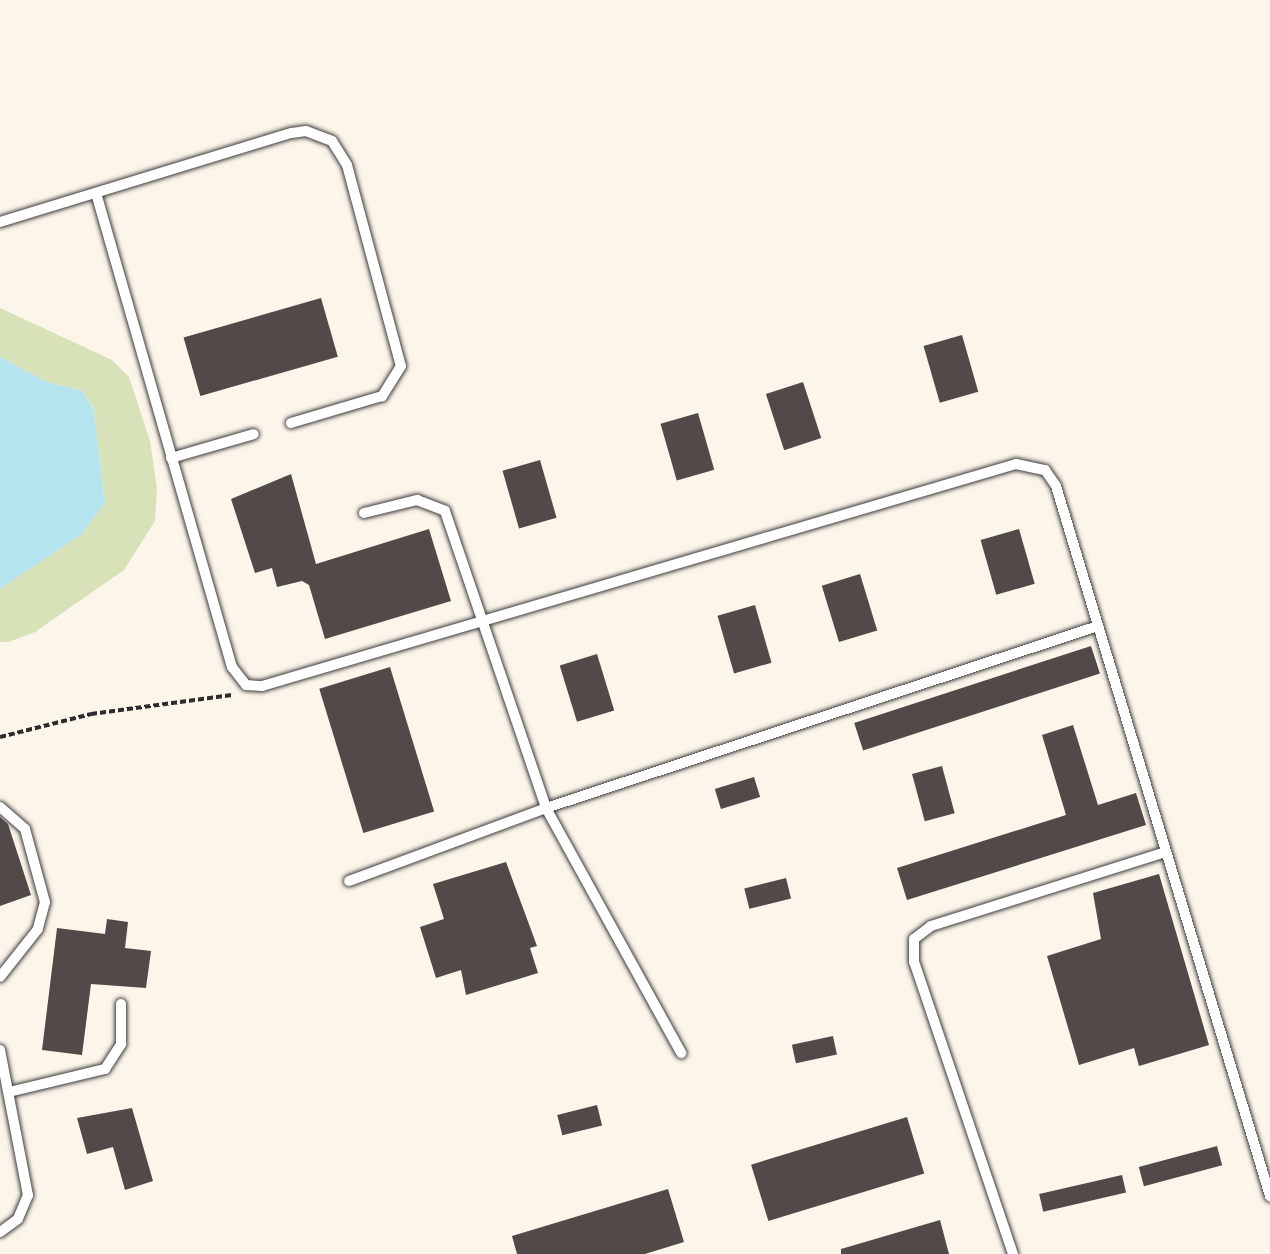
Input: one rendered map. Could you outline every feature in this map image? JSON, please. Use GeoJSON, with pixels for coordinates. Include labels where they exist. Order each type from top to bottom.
{"type":"FeatureCollection","features":[{"type":"Feature","properties":{"kind":"lane"},"geometry":{"type":"LineString","coordinates":[[0,222],[292,133],[320,134],[341,151],[401,366],[382,396],[291,423]]}},
{"type":"Feature","properties":{"kind":"lane"},"geometry":{"type":"LineString","coordinates":[[96,193],[232,667],[239,681],[254,687],[1026,463],[1052,477],[1270,1196]]}},
{"type":"Feature","properties":{"kind":"lane"},"geometry":{"type":"LineString","coordinates":[[171,458],[254,434]]}},
{"type":"Feature","properties":{"kind":"lane"},"geometry":{"type":"LineString","coordinates":[[364,513],[417,500],[437,504],[450,520],[546,808],[681,1053]]}},
{"type":"Feature","properties":{"kind":"lane"},"geometry":{"type":"LineString","coordinates":[[349,880],[546,808],[1098,626]]}},
{"type":"Feature","properties":{"kind":"lane"},"geometry":{"type":"LineString","coordinates":[[0,807],[25,829],[45,902],[38,929],[0,977]]}},
{"type":"Feature","properties":{"kind":"lane"},"geometry":{"type":"LineString","coordinates":[[1013,1254],[914,962],[914,939],[931,926],[1166,852]]}},
{"type":"Feature","properties":{"kind":"lane"},"geometry":{"type":"LineString","coordinates":[[9,1092],[105,1069],[121,1044],[121,1004]]}},
{"type":"Feature","properties":{"kind":"lane"},"geometry":{"type":"LineString","coordinates":[[0,1050],[28,1195],[18,1219],[0,1232]]}},
{"type":"Feature","properties":{"kind":"path"},"geometry":{"type":"LineString","coordinates":[[0,737],[69,718],[199,703],[254,687]]}},
{"type":"Feature","properties":{"kind":"green space"},"geometry":{"type":"Polygon","coordinates":[[[0,308],[112,360],[129,377],[150,441],[157,489],[155,521],[124,570],[35,632],[8,642],[0,642],[0,589],[82,534],[105,503],[94,410],[83,391],[47,382],[0,357],[0,308]]]}},
{"type":"Feature","properties":{"kind":"water"},"geometry":{"type":"Polygon","coordinates":[[[0,357],[47,382],[83,391],[94,411],[105,503],[82,534],[0,589],[0,357]]]}},
{"type":"Feature","properties":{"kind":"building"},"geometry":{"type":"Polygon","coordinates":[[[321,298],[338,357],[200,396],[184,337],[321,298]]]}},
{"type":"Feature","properties":{"kind":"building"},"geometry":{"type":"Polygon","coordinates":[[[962,335],[978,392],[940,403],[924,346],[962,335]]]}},
{"type":"Feature","properties":{"kind":"building"},"geometry":{"type":"Polygon","coordinates":[[[803,382],[821,438],[784,450],[766,394],[803,382]]]}},
{"type":"Feature","properties":{"kind":"building"},"geometry":{"type":"Polygon","coordinates":[[[698,413],[714,470],[677,480],[661,424],[698,413]]]}},
{"type":"Feature","properties":{"kind":"building"},"geometry":{"type":"Polygon","coordinates":[[[540,460],[557,518],[519,528],[503,471],[540,460]]]}},
{"type":"Feature","properties":{"kind":"building"},"geometry":{"type":"Polygon","coordinates":[[[291,474],[316,564],[429,529],[451,601],[325,639],[309,585],[302,581],[277,587],[272,568],[255,573],[231,499],[291,474]]]}},
{"type":"Feature","properties":{"kind":"building"},"geometry":{"type":"Polygon","coordinates":[[[1019,529],[1035,584],[996,595],[981,540],[1019,529]]]}},
{"type":"Feature","properties":{"kind":"building"},"geometry":{"type":"Polygon","coordinates":[[[860,574],[877,630],[839,642],[822,586],[860,574]]]}},
{"type":"Feature","properties":{"kind":"building"},"geometry":{"type":"Polygon","coordinates":[[[755,605],[772,663],[734,673],[718,616],[755,605]]]}},
{"type":"Feature","properties":{"kind":"building"},"geometry":{"type":"Polygon","coordinates":[[[1091,646],[1100,674],[863,751],[854,723],[1091,646]]]}},
{"type":"Feature","properties":{"kind":"building"},"geometry":{"type":"Polygon","coordinates":[[[597,654],[614,710],[577,722],[560,665],[597,654]]]}},
{"type":"Feature","properties":{"kind":"building"},"geometry":{"type":"Polygon","coordinates":[[[390,667],[434,811],[363,833],[319,689],[390,667]]]}},
{"type":"Feature","properties":{"kind":"building"},"geometry":{"type":"Polygon","coordinates":[[[1073,725],[1098,805],[1136,793],[1146,825],[907,900],[897,868],[1066,815],[1042,735],[1073,725]]]}},
{"type":"Feature","properties":{"kind":"building"},"geometry":{"type":"Polygon","coordinates":[[[942,766],[955,813],[925,821],[912,774],[942,766]]]}},
{"type":"Feature","properties":{"kind":"building"},"geometry":{"type":"Polygon","coordinates":[[[754,777],[760,797],[721,809],[715,789],[754,777]]]}},
{"type":"Feature","properties":{"kind":"building"},"geometry":{"type":"Polygon","coordinates":[[[0,817],[8,824],[31,895],[0,906],[0,817]]]}},
{"type":"Feature","properties":{"kind":"building"},"geometry":{"type":"Polygon","coordinates":[[[506,862],[537,946],[530,948],[538,973],[466,995],[461,970],[436,978],[420,927],[444,919],[433,884],[506,862]]]}},
{"type":"Feature","properties":{"kind":"building"},"geometry":{"type":"Polygon","coordinates":[[[1159,874],[1209,1045],[1139,1066],[1134,1048],[1079,1065],[1047,956],[1101,939],[1093,893],[1159,874]]]}},
{"type":"Feature","properties":{"kind":"building"},"geometry":{"type":"Polygon","coordinates":[[[786,878],[791,898],[749,909],[744,888],[786,878]]]}},
{"type":"Feature","properties":{"kind":"building"},"geometry":{"type":"Polygon","coordinates":[[[107,919],[128,922],[125,948],[151,951],[146,988],[91,984],[82,1055],[42,1050],[57,928],[105,934],[107,919]]]}},
{"type":"Feature","properties":{"kind":"building"},"geometry":{"type":"Polygon","coordinates":[[[833,1036],[837,1055],[796,1063],[792,1045],[833,1036]]]}},
{"type":"Feature","properties":{"kind":"building"},"geometry":{"type":"Polygon","coordinates":[[[597,1105],[602,1125],[562,1135],[557,1115],[597,1105]]]}},
{"type":"Feature","properties":{"kind":"building"},"geometry":{"type":"Polygon","coordinates":[[[132,1108],[153,1181],[125,1190],[113,1147],[87,1154],[77,1118],[132,1108]]]}},
{"type":"Feature","properties":{"kind":"building"},"geometry":{"type":"Polygon","coordinates":[[[907,1117],[924,1173],[768,1221],[751,1165],[907,1117]]]}},
{"type":"Feature","properties":{"kind":"building"},"geometry":{"type":"Polygon","coordinates":[[[1217,1146],[1222,1165],[1144,1186],[1139,1167],[1217,1146]]]}},
{"type":"Feature","properties":{"kind":"building"},"geometry":{"type":"Polygon","coordinates":[[[1122,1175],[1126,1193],[1043,1212],[1039,1194],[1122,1175]]]}},
{"type":"Feature","properties":{"kind":"building"},"geometry":{"type":"Polygon","coordinates":[[[668,1189],[684,1242],[645,1254],[517,1254],[512,1236],[668,1189]]]}},
{"type":"Feature","properties":{"kind":"building"},"geometry":{"type":"Polygon","coordinates":[[[940,1220],[949,1254],[841,1254],[841,1249],[940,1220]]]}}]}
